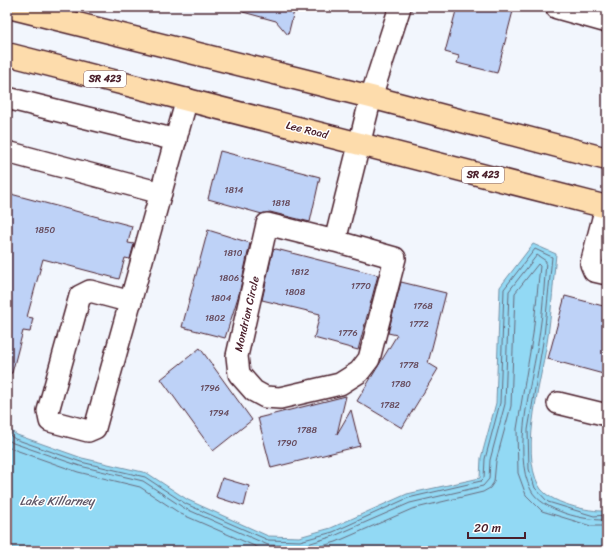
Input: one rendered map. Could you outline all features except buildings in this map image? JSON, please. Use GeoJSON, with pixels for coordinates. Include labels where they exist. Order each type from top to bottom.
{"type":"FeatureCollection","features":[{"type":"Feature","properties":{"kind":"main road"},"geometry":{"type":"LineString","coordinates":[[13,8],[371,96],[607,159]]}},
{"type":"Feature","properties":{"kind":"main road","name":"Lee Road"},"geometry":{"type":"LineString","coordinates":[[7,54],[607,207]]}},
{"type":"Feature","properties":{"kind":"street"},"geometry":{"type":"LineString","coordinates":[[335,241],[371,96],[400,7]]}},
{"type":"Feature","properties":{"kind":"street"},"geometry":{"type":"LineString","coordinates":[[557,8],[607,22]]}},
{"type":"Feature","properties":{"kind":"street"},"geometry":{"type":"LineString","coordinates":[[7,98],[176,140]]}},
{"type":"Feature","properties":{"kind":"street"},"geometry":{"type":"LineString","coordinates":[[131,302],[90,291],[80,296],[48,411],[50,421],[88,432],[95,428],[131,302],[187,100]]}},
{"type":"Feature","properties":{"kind":"street"},"geometry":{"type":"LineString","coordinates":[[7,152],[161,194]]}},
{"type":"Feature","properties":{"kind":"street"},"geometry":{"type":"LineString","coordinates":[[607,207],[592,264],[594,271],[607,274]]}},
{"type":"Feature","properties":{"kind":"street","name":"Mondrian Circle"},"geometry":{"type":"LineString","coordinates":[[268,224],[335,241],[395,258],[368,359],[359,372],[340,384],[280,398],[265,397],[254,391],[239,374],[237,356],[268,224]]}},
{"type":"Feature","properties":{"kind":"street"},"geometry":{"type":"LineString","coordinates":[[558,403],[607,415]]}},
{"type":"Feature","properties":{"kind":"water","name":"Lake Killarney"},"geometry":{"type":"Polygon","coordinates":[[[533,244],[556,254],[551,315],[534,412],[531,453],[533,471],[539,486],[544,492],[559,502],[590,510],[607,511],[607,551],[7,551],[7,428],[17,435],[82,458],[147,473],[188,500],[268,536],[299,537],[331,528],[407,494],[480,478],[481,458],[496,403],[500,287],[533,244]]]}}]}
